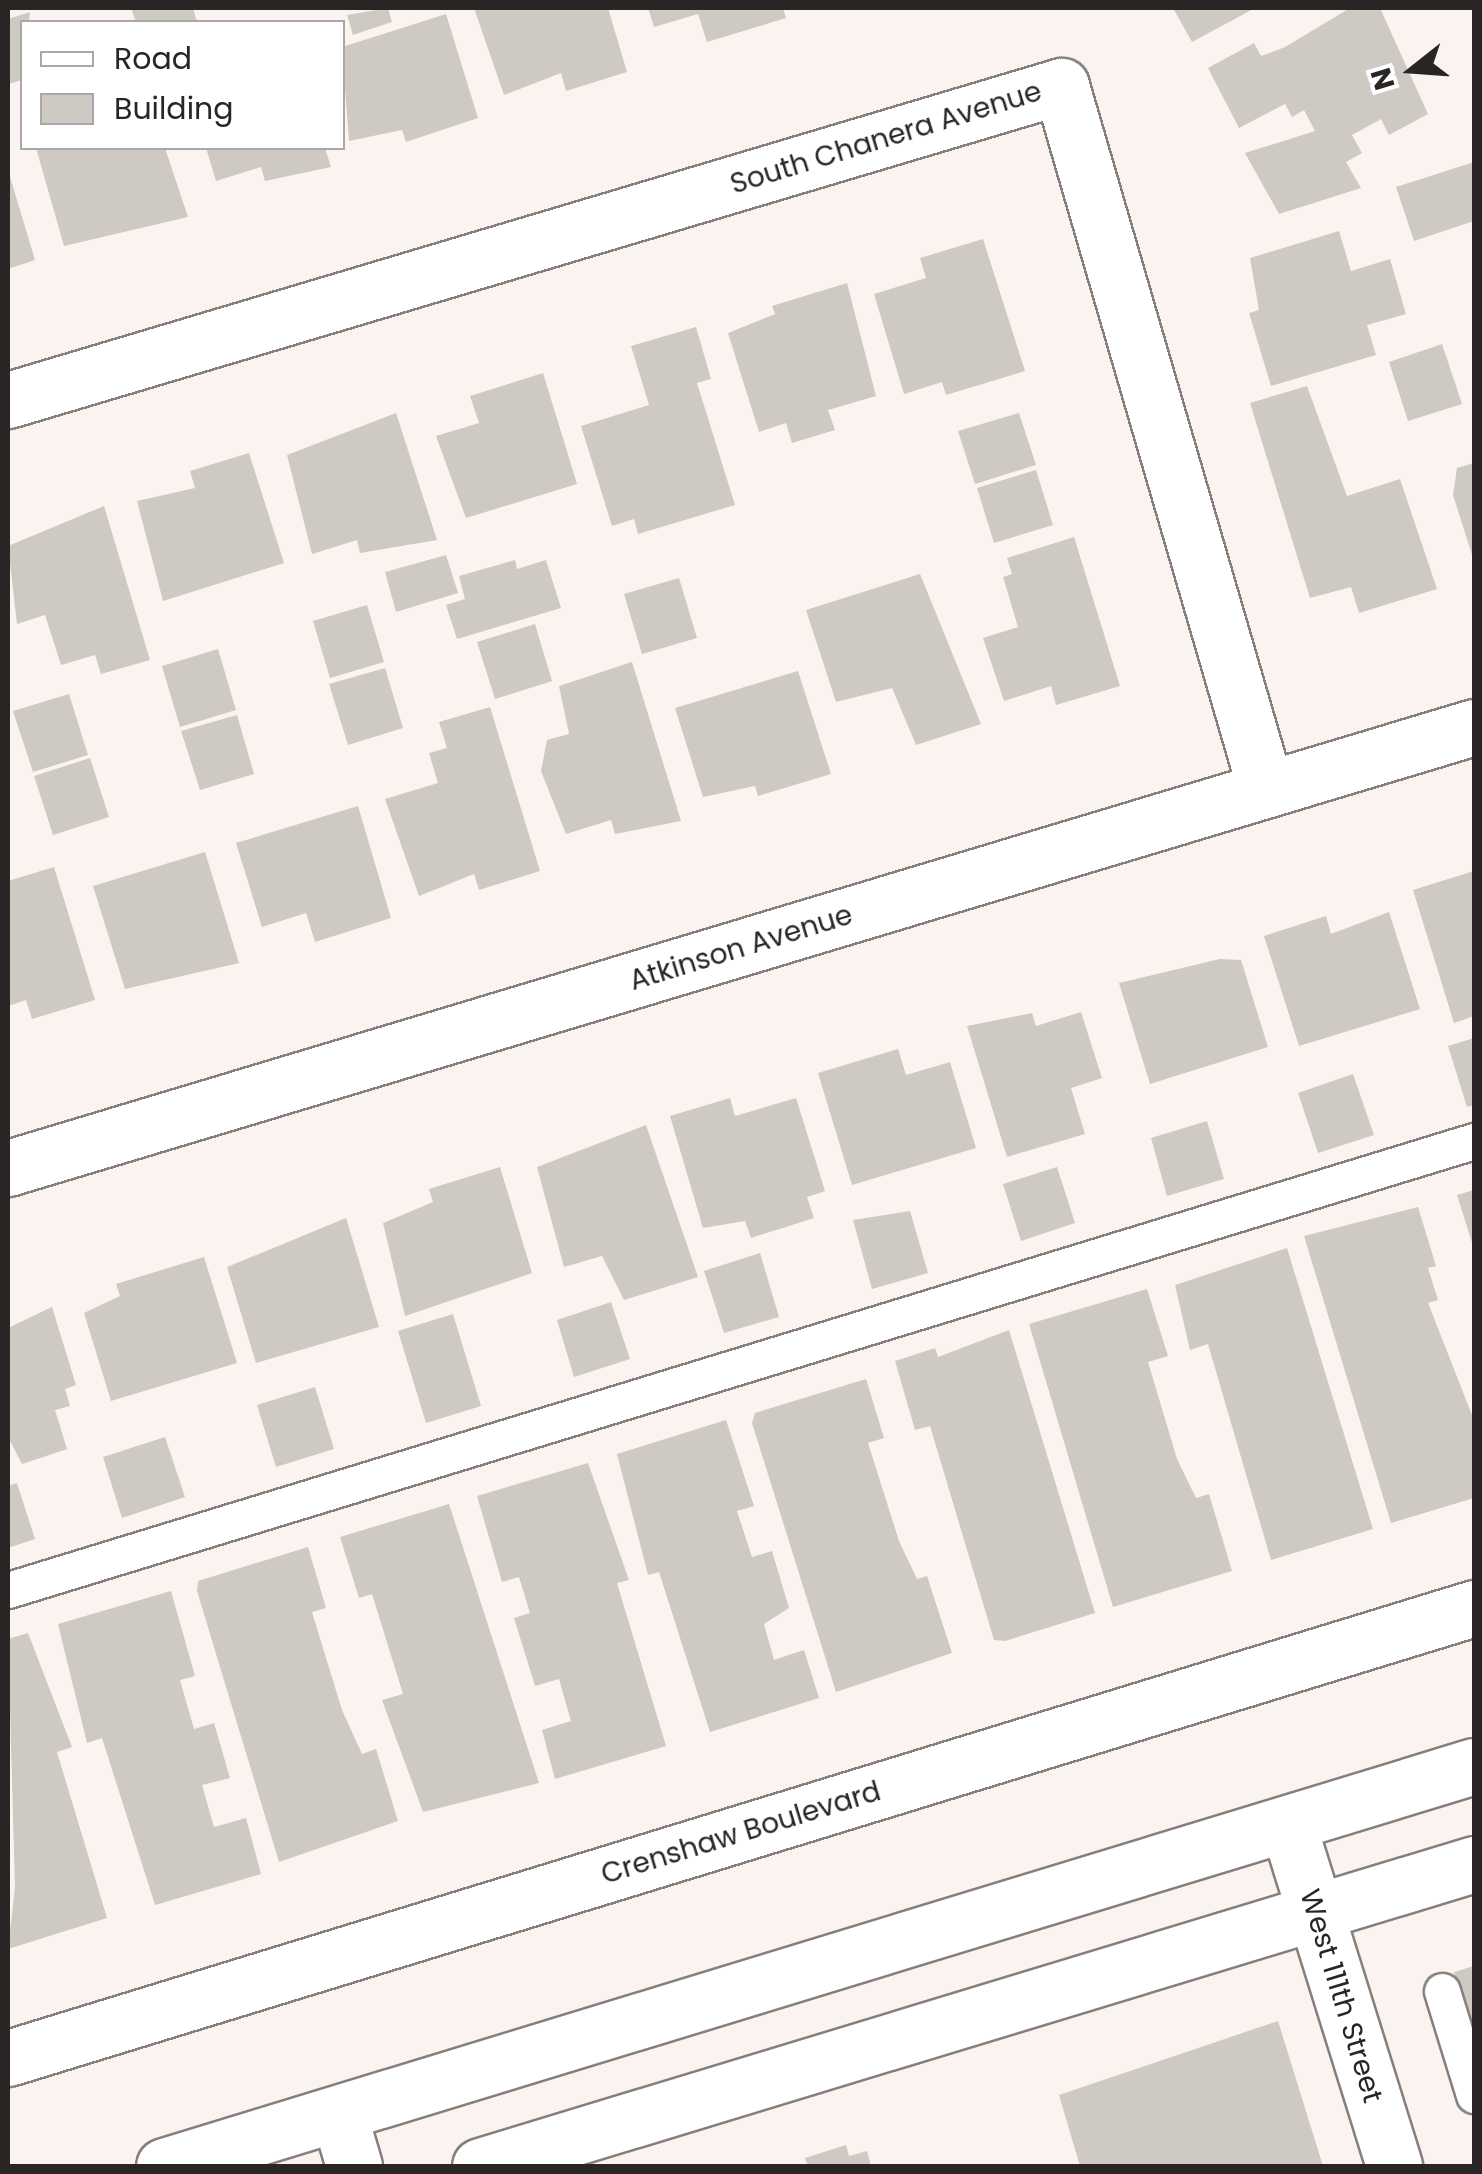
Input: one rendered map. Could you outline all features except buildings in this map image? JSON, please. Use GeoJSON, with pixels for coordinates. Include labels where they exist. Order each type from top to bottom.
{"type":"FeatureCollection","features":[{"type":"Feature","properties":{"kind":"street","name":"South Chanera Avenue"},"geometry":{"type":"LineString","coordinates":[[8,400],[1061,86],[1266,790]]}},
{"type":"Feature","properties":{"kind":"street","name":"Atkinson Avenue"},"geometry":{"type":"LineString","coordinates":[[8,1168],[1474,726]]}},
{"type":"Feature","properties":{"kind":"street","name":"Crenshaw Boulevard"},"geometry":{"type":"LineString","coordinates":[[8,2058],[1474,1608]]}},
{"type":"Feature","properties":{"kind":"street"},"geometry":{"type":"LineString","coordinates":[[164,2166],[1474,1766]]}},
{"type":"Feature","properties":{"kind":"street","name":"West 111th Street"},"geometry":{"type":"LineString","coordinates":[[1288,1825],[1394,2166]]}},
{"type":"Feature","properties":{"kind":"street"},"geometry":{"type":"LineString","coordinates":[[480,2166],[1317,1916],[1474,1864]]}},
{"type":"Feature","properties":{"kind":"street"},"geometry":{"type":"LineString","coordinates":[[338,2115],[354,2166]]}},
{"type":"Feature","properties":{"kind":"lane"},"geometry":{"type":"LineString","coordinates":[[8,1590],[1474,1141]]}},
{"type":"Feature","properties":{"kind":"lane"},"geometry":{"type":"LineString","coordinates":[[1442,1990],[1474,2096]]}}]}
